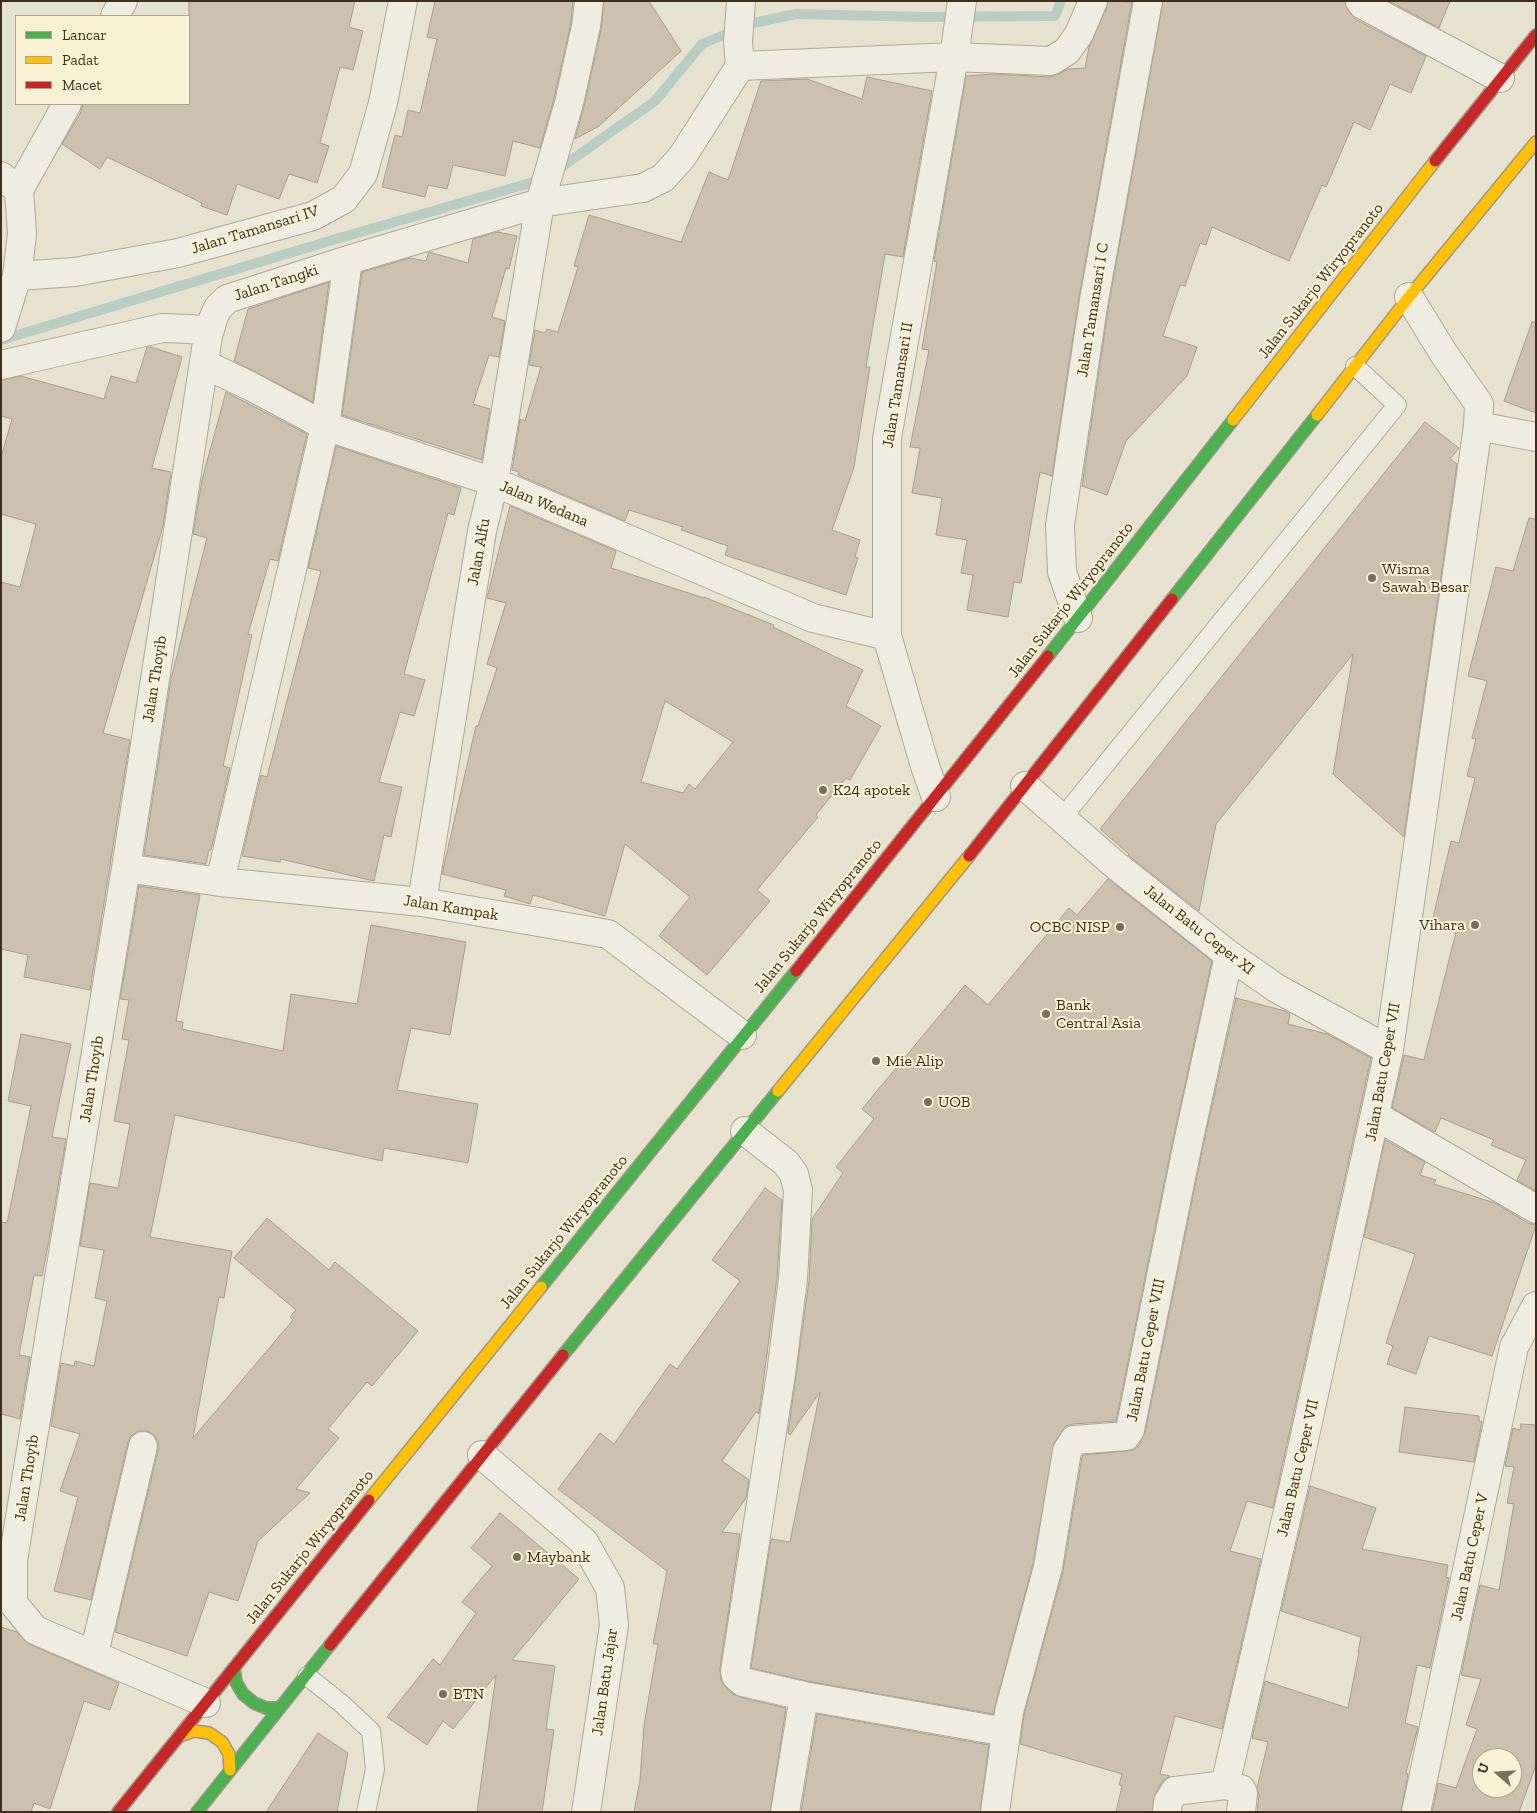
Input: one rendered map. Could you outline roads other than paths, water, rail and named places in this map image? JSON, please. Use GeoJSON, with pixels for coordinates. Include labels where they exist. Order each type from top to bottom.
{"type":"FeatureCollection","features":[{"type":"Feature","properties":{"kind":"main road","name":"Jalan Sukarjo Wiryopranoto"},"geometry":{"type":"LineString","coordinates":[[118,1812],[742,1035],[936,797],[1500,78],[1536,35]]}},
{"type":"Feature","properties":{"kind":"main road"},"geometry":{"type":"LineString","coordinates":[[197,1812],[482,1456],[1025,786],[1409,297],[1536,142]]}},
{"type":"Feature","properties":{"kind":"main road"},"geometry":{"type":"LineString","coordinates":[[234,1668],[236,1682],[243,1694],[254,1703],[266,1708],[280,1708]]}},
{"type":"Feature","properties":{"kind":"main road"},"geometry":{"type":"LineString","coordinates":[[179,1736],[194,1731],[209,1733],[222,1742],[229,1754],[230,1770]]}},
{"type":"Feature","properties":{"kind":"street"},"geometry":{"type":"LineString","coordinates":[[116,15],[123,1]]}},
{"type":"Feature","properties":{"kind":"street","name":"Jalan Tamansari IV"},"geometry":{"type":"LineString","coordinates":[[14,287],[75,272],[178,252],[313,216],[344,199],[363,174],[383,102],[403,1]]}},
{"type":"Feature","properties":{"kind":"street","name":"Jalan Alfu"},"geometry":{"type":"LineString","coordinates":[[422,902],[482,531],[494,482],[541,199],[569,103],[586,26],[589,1]]}},
{"type":"Feature","properties":{"kind":"street"},"geometry":{"type":"LineString","coordinates":[[740,5],[739,54],[958,24],[1051,61],[1067,51],[1079,34],[1093,1]]}},
{"type":"Feature","properties":{"kind":"street","name":"Jalan Tamansari I C"},"geometry":{"type":"LineString","coordinates":[[1078,618],[1062,572],[1060,525],[1094,300],[1148,1]]}},
{"type":"Feature","properties":{"kind":"street"},"geometry":{"type":"LineString","coordinates":[[1360,1],[1363,5],[1500,78]]}},
{"type":"Feature","properties":{"kind":"street","name":"Jalan Tamansari II"},"geometry":{"type":"LineString","coordinates":[[936,797],[925,766],[888,636],[887,438],[958,24]]}},
{"type":"Feature","properties":{"kind":"street","name":"Jalan Tangki"},"geometry":{"type":"LineString","coordinates":[[208,336],[218,308],[227,300],[541,199],[643,188],[663,178],[682,157],[739,54]]}},
{"type":"Feature","properties":{"kind":"street"},"geometry":{"type":"LineString","coordinates":[[1,328],[14,287],[22,234],[10,183],[66,105]]}},
{"type":"Feature","properties":{"kind":"street"},"geometry":{"type":"LineString","coordinates":[[220,882],[325,426],[348,260]]}},
{"type":"Feature","properties":{"kind":"street","name":"Jalan Batu Ceper VII"},"geometry":{"type":"LineString","coordinates":[[1225,1785],[1297,1472],[1389,1050],[1478,426],[1479,404],[1444,354],[1409,297]]}},
{"type":"Feature","properties":{"kind":"street"},"geometry":{"type":"LineString","coordinates":[[1,365],[162,328],[189,328],[199,330],[208,336]]}},
{"type":"Feature","properties":{"kind":"street","name":"Jalan Thoyib"},"geometry":{"type":"LineString","coordinates":[[206,1703],[35,1630],[13,1603],[13,1560],[126,868],[208,336]]}},
{"type":"Feature","properties":{"kind":"street","name":"Jalan Wedana"},"geometry":{"type":"LineString","coordinates":[[204,364],[325,426],[494,482],[813,618],[888,636]]}},
{"type":"Feature","properties":{"kind":"street"},"geometry":{"type":"LineString","coordinates":[[1478,426],[1536,437]]}},
{"type":"Feature","properties":{"kind":"street","name":"Jalan Batu Ceper XI"},"geometry":{"type":"LineString","coordinates":[[1025,786],[1112,863],[1229,955],[1276,988],[1389,1050]]}},
{"type":"Feature","properties":{"kind":"street","name":"Jalan Kampak"},"geometry":{"type":"LineString","coordinates":[[126,868],[220,882],[422,902],[608,934],[742,1035]]}},
{"type":"Feature","properties":{"kind":"street","name":"Jalan Batu Ceper VIII"},"geometry":{"type":"LineString","coordinates":[[995,1812],[1009,1712],[1048,1567],[1067,1451],[1074,1440],[1126,1436],[1130,1430],[1188,1143],[1229,955]]}},
{"type":"Feature","properties":{"kind":"street"},"geometry":{"type":"LineString","coordinates":[[1376,1116],[1536,1209]]}},
{"type":"Feature","properties":{"kind":"street"},"geometry":{"type":"LineString","coordinates":[[745,1132],[786,1163],[794,1174],[798,1190],[793,1279],[781,1374],[735,1671],[736,1676],[743,1682],[804,1696],[1006,1732]]}},
{"type":"Feature","properties":{"kind":"street","name":"Jalan Batu Ceper V"},"geometry":{"type":"LineString","coordinates":[[1416,1812],[1514,1347],[1536,1306]]}},
{"type":"Feature","properties":{"kind":"street"},"geometry":{"type":"LineString","coordinates":[[94,1654],[143,1446]]}},
{"type":"Feature","properties":{"kind":"street","name":"Jalan Batu Jajar"},"geometry":{"type":"LineString","coordinates":[[482,1456],[584,1542],[610,1588],[614,1625],[586,1812]]}},
{"type":"Feature","properties":{"kind":"street"},"geometry":{"type":"LineString","coordinates":[[785,1812],[804,1696]]}},
{"type":"Feature","properties":{"kind":"street"},"geometry":{"type":"LineString","coordinates":[[1167,1812],[1168,1802],[1175,1791],[1225,1785],[1240,1789],[1243,1793],[1241,1812]]}},
{"type":"Feature","properties":{"kind":"lane"},"geometry":{"type":"LineString","coordinates":[[1062,818],[1398,405],[1355,366]]}},
{"type":"Feature","properties":{"kind":"lane"},"geometry":{"type":"LineString","coordinates":[[307,1676],[342,1704],[371,1731],[375,1769],[366,1812]]}},
{"type":"Feature","properties":{"kind":"waterway"},"geometry":{"type":"LineString","coordinates":[[556,171],[655,101],[702,44],[753,23],[796,14],[924,17],[1055,16],[1061,1]]}},
{"type":"Feature","properties":{"kind":"waterway"},"geometry":{"type":"LineString","coordinates":[[1,340],[336,239],[544,179]]}},
{"type":"Feature","properties":{"kind":"place","name":"Wisma Sawah Besar"},"geometry":{"type":"Point","coordinates":[1372,578]}},
{"type":"Feature","properties":{"kind":"place","name":"K24 apotek"},"geometry":{"type":"Point","coordinates":[823,790]}},
{"type":"Feature","properties":{"kind":"place","name":"Vihara"},"geometry":{"type":"Point","coordinates":[1475,925]}},
{"type":"Feature","properties":{"kind":"place","name":"OCBC NISP"},"geometry":{"type":"Point","coordinates":[1120,927]}},
{"type":"Feature","properties":{"kind":"place","name":"Bank Central Asia"},"geometry":{"type":"Point","coordinates":[1046,1014]}},
{"type":"Feature","properties":{"kind":"place","name":"Mie Alip"},"geometry":{"type":"Point","coordinates":[876,1061]}},
{"type":"Feature","properties":{"kind":"place","name":"UOB"},"geometry":{"type":"Point","coordinates":[928,1102]}},
{"type":"Feature","properties":{"kind":"place","name":"Maybank"},"geometry":{"type":"Point","coordinates":[517,1557]}},
{"type":"Feature","properties":{"kind":"place","name":"BTN"},"geometry":{"type":"Point","coordinates":[443,1694]}}]}
